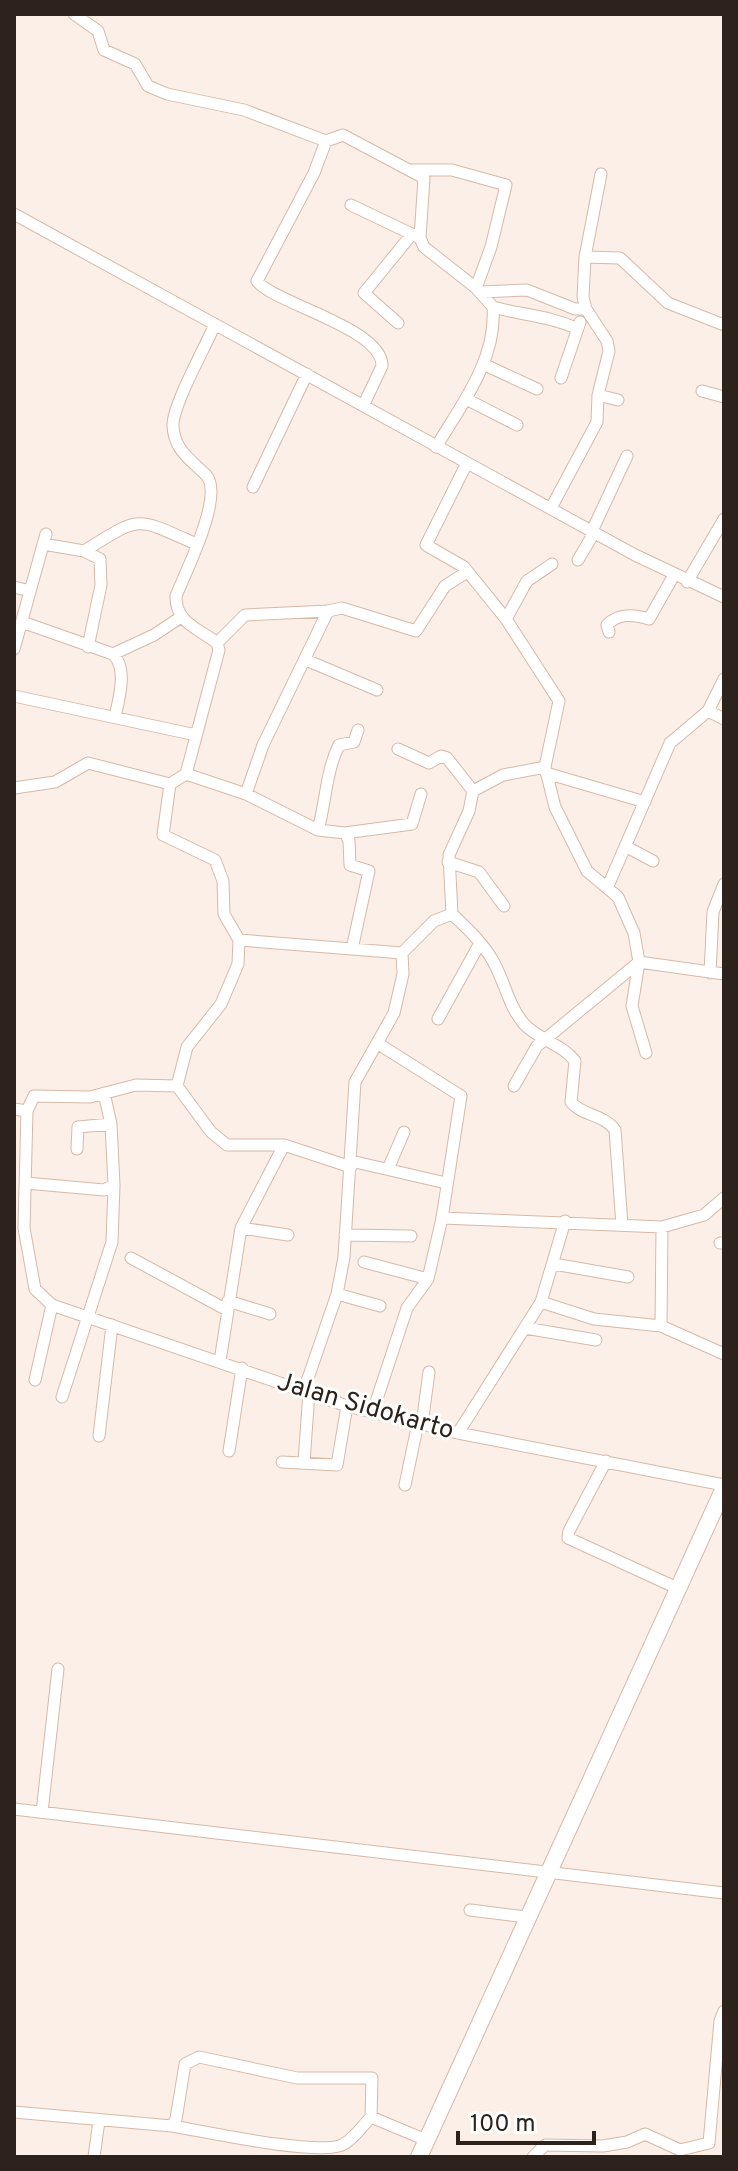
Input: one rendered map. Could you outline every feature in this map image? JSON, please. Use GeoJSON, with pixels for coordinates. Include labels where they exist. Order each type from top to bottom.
{"type":"FeatureCollection","features":[{"type":"Feature","properties":{"kind":"main road"},"geometry":{"type":"LineString","coordinates":[[419,2157],[724,1486]]}},
{"type":"Feature","properties":{"kind":"street"},"geometry":{"type":"LineString","coordinates":[[74,14],[98,31],[104,50],[135,64],[148,86],[189,101],[211,101],[264,117],[273,124],[326,141],[343,135],[411,170],[425,182],[416,236],[365,292],[368,300],[398,323]]}},
{"type":"Feature","properties":{"kind":"street"},"geometry":{"type":"LineString","coordinates":[[326,141],[314,173],[257,281],[268,291],[325,315],[376,350],[382,366],[364,404]]}},
{"type":"Feature","properties":{"kind":"street"},"geometry":{"type":"LineString","coordinates":[[411,170],[452,170],[506,185],[478,290]]}},
{"type":"Feature","properties":{"kind":"street"},"geometry":{"type":"LineString","coordinates":[[551,508],[597,422],[598,395],[609,346],[587,311],[585,257],[601,174]]}},
{"type":"Feature","properties":{"kind":"street"},"geometry":{"type":"LineString","coordinates":[[351,205],[416,236],[424,247],[478,290],[493,307],[542,319],[554,318],[576,328]]}},
{"type":"Feature","properties":{"kind":"street"},"geometry":{"type":"LineString","coordinates":[[14,214],[593,532],[687,582],[724,597]]}},
{"type":"Feature","properties":{"kind":"street"},"geometry":{"type":"LineString","coordinates":[[585,257],[620,258],[668,303],[724,325]]}},
{"type":"Feature","properties":{"kind":"street"},"geometry":{"type":"LineString","coordinates":[[478,290],[527,290],[587,311]]}},
{"type":"Feature","properties":{"kind":"street"},"geometry":{"type":"LineString","coordinates":[[436,447],[466,399],[483,364],[492,338],[493,307]]}},
{"type":"Feature","properties":{"kind":"street"},"geometry":{"type":"LineString","coordinates":[[561,378],[576,328],[587,311]]}},
{"type":"Feature","properties":{"kind":"street"},"geometry":{"type":"LineString","coordinates":[[215,324],[173,417],[176,442],[184,456],[207,476],[212,489],[210,509],[176,596],[181,617],[190,627],[217,643]]}},
{"type":"Feature","properties":{"kind":"street"},"geometry":{"type":"LineString","coordinates":[[483,364],[537,389]]}},
{"type":"Feature","properties":{"kind":"street"},"geometry":{"type":"LineString","coordinates":[[253,487],[307,374]]}},
{"type":"Feature","properties":{"kind":"street"},"geometry":{"type":"LineString","coordinates":[[702,391],[724,397]]}},
{"type":"Feature","properties":{"kind":"street"},"geometry":{"type":"LineString","coordinates":[[598,395],[618,400]]}},
{"type":"Feature","properties":{"kind":"street"},"geometry":{"type":"LineString","coordinates":[[466,399],[517,425]]}},
{"type":"Feature","properties":{"kind":"street"},"geometry":{"type":"LineString","coordinates":[[578,560],[627,456]]}},
{"type":"Feature","properties":{"kind":"street"},"geometry":{"type":"LineString","coordinates":[[467,463],[426,541],[428,549],[467,572],[506,619],[560,704],[545,770],[560,819],[577,856],[593,877],[618,897],[634,933],[639,962],[632,1006],[646,1053]]}},
{"type":"Feature","properties":{"kind":"street"},"geometry":{"type":"LineString","coordinates":[[687,582],[724,519]]}},
{"type":"Feature","properties":{"kind":"street"},"geometry":{"type":"LineString","coordinates":[[84,551],[113,530],[139,523],[159,526],[196,544]]}},
{"type":"Feature","properties":{"kind":"street"},"geometry":{"type":"LineString","coordinates":[[14,649],[45,539],[97,556],[101,564],[101,585],[88,647]]}},
{"type":"Feature","properties":{"kind":"street"},"geometry":{"type":"LineString","coordinates":[[506,619],[527,581],[552,564]]}},
{"type":"Feature","properties":{"kind":"street"},"geometry":{"type":"LineString","coordinates":[[217,643],[245,615],[342,608],[416,631],[445,586],[467,572]]}},
{"type":"Feature","properties":{"kind":"street"},"geometry":{"type":"LineString","coordinates":[[609,632],[607,625],[615,618],[628,614],[649,619],[674,575]]}},
{"type":"Feature","properties":{"kind":"street"},"geometry":{"type":"LineString","coordinates":[[14,587],[30,591]]}},
{"type":"Feature","properties":{"kind":"street"},"geometry":{"type":"LineString","coordinates":[[246,794],[263,745],[328,611]]}},
{"type":"Feature","properties":{"kind":"street"},"geometry":{"type":"LineString","coordinates":[[113,654],[154,635],[181,617]]}},
{"type":"Feature","properties":{"kind":"street"},"geometry":{"type":"LineString","coordinates":[[22,622],[113,654],[120,664],[121,690],[115,717]]}},
{"type":"Feature","properties":{"kind":"street"},"geometry":{"type":"LineString","coordinates":[[14,788],[55,782],[88,763],[170,784],[186,774],[219,659],[217,643]]}},
{"type":"Feature","properties":{"kind":"street"},"geometry":{"type":"LineString","coordinates":[[306,660],[377,690]]}},
{"type":"Feature","properties":{"kind":"street"},"geometry":{"type":"LineString","coordinates":[[608,886],[670,743],[708,711],[724,679]]}},
{"type":"Feature","properties":{"kind":"street"},"geometry":{"type":"LineString","coordinates":[[14,696],[196,735]]}},
{"type":"Feature","properties":{"kind":"street"},"geometry":{"type":"LineString","coordinates":[[708,711],[724,719]]}},
{"type":"Feature","properties":{"kind":"street"},"geometry":{"type":"LineString","coordinates":[[318,830],[328,795],[329,765],[339,745],[354,742],[358,730]]}},
{"type":"Feature","properties":{"kind":"street"},"geometry":{"type":"LineString","coordinates":[[398,749],[429,763],[441,756],[447,758],[473,791],[469,811],[452,842],[448,862],[452,914],[494,962],[509,1003],[525,1025],[545,1041],[564,1050],[575,1061],[571,1094],[575,1108],[609,1121],[615,1130],[622,1225]]}},
{"type":"Feature","properties":{"kind":"street"},"geometry":{"type":"LineString","coordinates":[[473,791],[503,775],[545,770],[645,802]]}},
{"type":"Feature","properties":{"kind":"street"},"geometry":{"type":"LineString","coordinates":[[186,774],[246,794],[318,830],[345,833],[412,824],[421,794]]}},
{"type":"Feature","properties":{"kind":"street"},"geometry":{"type":"LineString","coordinates":[[170,784],[163,835],[215,860],[223,881],[224,914],[239,940],[238,964],[231,987],[187,1047],[177,1086]]}},
{"type":"Feature","properties":{"kind":"street"},"geometry":{"type":"LineString","coordinates":[[345,833],[349,841],[350,865],[366,869],[370,876],[352,949]]}},
{"type":"Feature","properties":{"kind":"street"},"geometry":{"type":"LineString","coordinates":[[625,846],[653,861]]}},
{"type":"Feature","properties":{"kind":"street"},"geometry":{"type":"LineString","coordinates":[[448,862],[479,872],[504,906]]}},
{"type":"Feature","properties":{"kind":"street"},"geometry":{"type":"LineString","coordinates":[[710,973],[713,912],[724,884]]}},
{"type":"Feature","properties":{"kind":"street"},"geometry":{"type":"LineString","coordinates":[[304,1462],[306,1391],[337,1294],[345,1235],[355,1082],[394,1013],[403,974],[402,953],[434,921],[452,914]]}},
{"type":"Feature","properties":{"kind":"street"},"geometry":{"type":"LineString","coordinates":[[239,940],[402,953]]}},
{"type":"Feature","properties":{"kind":"street"},"geometry":{"type":"LineString","coordinates":[[438,1019],[480,943]]}},
{"type":"Feature","properties":{"kind":"street"},"geometry":{"type":"LineString","coordinates":[[514,1086],[527,1059],[545,1041],[639,962],[724,974]]}},
{"type":"Feature","properties":{"kind":"street"},"geometry":{"type":"LineString","coordinates":[[373,1411],[407,1308],[428,1279],[442,1218],[461,1096],[377,1043]]}},
{"type":"Feature","properties":{"kind":"street"},"geometry":{"type":"LineString","coordinates":[[35,1380],[52,1305],[35,1289],[19,1224],[26,1183],[27,1111],[34,1096],[90,1097],[136,1085],[177,1086],[222,1142],[284,1145],[351,1164],[446,1183]]}},
{"type":"Feature","properties":{"kind":"street"},"geometry":{"type":"LineString","coordinates":[[62,1397],[112,1242],[114,1185],[111,1124],[104,1093]]}},
{"type":"Feature","properties":{"kind":"street"},"geometry":{"type":"LineString","coordinates":[[14,1109],[27,1111]]}},
{"type":"Feature","properties":{"kind":"street"},"geometry":{"type":"LineString","coordinates":[[77,1149],[78,1127],[111,1124]]}},
{"type":"Feature","properties":{"kind":"street"},"geometry":{"type":"LineString","coordinates":[[388,1169],[404,1132]]}},
{"type":"Feature","properties":{"kind":"street"},"geometry":{"type":"LineString","coordinates":[[220,1361],[241,1228],[284,1145]]}},
{"type":"Feature","properties":{"kind":"street"},"geometry":{"type":"LineString","coordinates":[[26,1183],[104,1190],[114,1185]]}},
{"type":"Feature","properties":{"kind":"street"},"geometry":{"type":"LineString","coordinates":[[442,1218],[662,1227],[704,1215],[724,1198]]}},
{"type":"Feature","properties":{"kind":"street"},"geometry":{"type":"LineString","coordinates":[[458,1433],[541,1302],[565,1221]]}},
{"type":"Feature","properties":{"kind":"street"},"geometry":{"type":"LineString","coordinates":[[661,1326],[662,1227]]}},
{"type":"Feature","properties":{"kind":"street"},"geometry":{"type":"LineString","coordinates":[[241,1228],[288,1235]]}},
{"type":"Feature","properties":{"kind":"street"},"geometry":{"type":"LineString","coordinates":[[345,1235],[411,1236]]}},
{"type":"Feature","properties":{"kind":"street"},"geometry":{"type":"LineString","coordinates":[[131,1258],[228,1305],[270,1314]]}},
{"type":"Feature","properties":{"kind":"street"},"geometry":{"type":"LineString","coordinates":[[364,1262],[428,1279]]}},
{"type":"Feature","properties":{"kind":"street"},"geometry":{"type":"LineString","coordinates":[[554,1264],[628,1277]]}},
{"type":"Feature","properties":{"kind":"street"},"geometry":{"type":"LineString","coordinates":[[337,1294],[380,1306]]}},
{"type":"Feature","properties":{"kind":"street"},"geometry":{"type":"LineString","coordinates":[[541,1302],[594,1319],[661,1326],[724,1354]]}},
{"type":"Feature","properties":{"kind":"street","name":"Jalan Sidokarto"},"geometry":{"type":"LineString","coordinates":[[52,1305],[347,1406],[458,1433],[724,1486]]}},
{"type":"Feature","properties":{"kind":"street"},"geometry":{"type":"LineString","coordinates":[[99,1436],[112,1325]]}},
{"type":"Feature","properties":{"kind":"street"},"geometry":{"type":"LineString","coordinates":[[525,1328],[596,1340]]}},
{"type":"Feature","properties":{"kind":"street"},"geometry":{"type":"LineString","coordinates":[[229,1451],[242,1368]]}},
{"type":"Feature","properties":{"kind":"street"},"geometry":{"type":"LineString","coordinates":[[405,1485],[429,1372]]}},
{"type":"Feature","properties":{"kind":"street"},"geometry":{"type":"LineString","coordinates":[[282,1462],[337,1465],[347,1406]]}},
{"type":"Feature","properties":{"kind":"street"},"geometry":{"type":"LineString","coordinates":[[606,1461],[568,1538],[677,1588]]}},
{"type":"Feature","properties":{"kind":"street"},"geometry":{"type":"LineString","coordinates":[[42,1812],[58,1669]]}},
{"type":"Feature","properties":{"kind":"street"},"geometry":{"type":"LineString","coordinates":[[14,1809],[724,1893]]}},
{"type":"Feature","properties":{"kind":"street"},"geometry":{"type":"LineString","coordinates":[[470,1910],[526,1917]]}},
{"type":"Feature","properties":{"kind":"street"},"geometry":{"type":"LineString","coordinates":[[533,2157],[545,2145],[603,2146],[645,2134],[680,2150],[703,2148],[709,2143],[720,2021],[724,2011]]}},
{"type":"Feature","properties":{"kind":"street"},"geometry":{"type":"LineString","coordinates":[[14,2112],[172,2126],[314,2152],[345,2143],[371,2117],[372,2078],[297,2078],[192,2058],[183,2068],[176,2119],[172,2126]]}},
{"type":"Feature","properties":{"kind":"street"},"geometry":{"type":"LineString","coordinates":[[371,2117],[426,2140]]}},
{"type":"Feature","properties":{"kind":"street"},"geometry":{"type":"LineString","coordinates":[[94,2157],[99,2121]]}}]}
